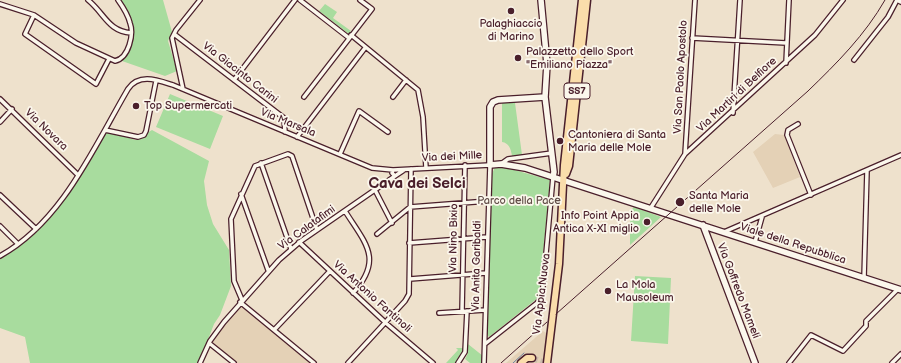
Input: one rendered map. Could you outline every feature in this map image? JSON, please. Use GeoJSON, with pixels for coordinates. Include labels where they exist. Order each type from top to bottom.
{"type":"FeatureCollection","features":[{"type":"Feature","properties":{"kind":"main road","name":"Via Appia Nuova"},"geometry":{"type":"LineString","coordinates":[[547,363],[559,264],[564,181],[582,0]]}},
{"type":"Feature","properties":{"kind":"main road","name":"Via Appia Nuova"},"geometry":{"type":"LineString","coordinates":[[564,181],[569,166],[587,0]]}},
{"type":"Feature","properties":{"kind":"main road","name":"Via Appia Nuova"},"geometry":{"type":"LineString","coordinates":[[544,363],[561,227]]}},
{"type":"Feature","properties":{"kind":"main road"},"geometry":{"type":"LineString","coordinates":[[522,363],[527,358],[532,358]]}},
{"type":"Feature","properties":{"kind":"street"},"geometry":{"type":"LineString","coordinates":[[88,0],[114,28],[121,32],[131,34]]}},
{"type":"Feature","properties":{"kind":"street"},"geometry":{"type":"LineString","coordinates":[[0,4],[34,14],[76,43],[109,59],[118,60],[125,54],[131,34],[130,21],[118,0]]}},
{"type":"Feature","properties":{"kind":"street"},"geometry":{"type":"LineString","coordinates":[[183,89],[173,45],[174,34],[200,0]]}},
{"type":"Feature","properties":{"kind":"street"},"geometry":{"type":"LineString","coordinates":[[234,80],[295,0]]}},
{"type":"Feature","properties":{"kind":"street"},"geometry":{"type":"LineString","coordinates":[[300,0],[350,36],[416,88],[419,93],[423,117],[426,168]]}},
{"type":"Feature","properties":{"kind":"street"},"geometry":{"type":"LineString","coordinates":[[304,97],[372,9],[360,0]]}},
{"type":"Feature","properties":{"kind":"street"},"geometry":{"type":"LineString","coordinates":[[485,344],[537,303],[542,297],[553,174],[545,97],[547,64],[541,0]]}},
{"type":"Feature","properties":{"kind":"street","name":"Via San Paolo Apostolo"},"geometry":{"type":"LineString","coordinates":[[685,154],[695,0]]}},
{"type":"Feature","properties":{"kind":"street"},"geometry":{"type":"LineString","coordinates":[[733,113],[740,0]]}},
{"type":"Feature","properties":{"kind":"street"},"geometry":{"type":"LineString","coordinates":[[786,63],[789,0]]}},
{"type":"Feature","properties":{"kind":"street","name":"Via Martiri di Belfiore"},"geometry":{"type":"LineString","coordinates":[[650,209],[685,154],[733,113],[816,36],[843,0]]}},
{"type":"Feature","properties":{"kind":"street"},"geometry":{"type":"LineString","coordinates":[[854,60],[888,17],[899,0]]}},
{"type":"Feature","properties":{"kind":"street"},"geometry":{"type":"LineString","coordinates":[[34,14],[26,34],[96,84],[109,59]]}},
{"type":"Feature","properties":{"kind":"street","name":"Via Giacinto Carini"},"geometry":{"type":"LineString","coordinates":[[174,34],[284,118],[285,132]]}},
{"type":"Feature","properties":{"kind":"street"},"geometry":{"type":"LineString","coordinates":[[692,38],[786,43]]}},
{"type":"Feature","properties":{"kind":"street"},"geometry":{"type":"LineString","coordinates":[[297,137],[365,48]]}},
{"type":"Feature","properties":{"kind":"street"},"geometry":{"type":"LineString","coordinates":[[0,256],[18,244],[36,229],[53,210],[78,175],[132,84],[140,79],[156,80],[144,135],[138,136],[105,130]]}},
{"type":"Feature","properties":{"kind":"street","name":"Via Marsala"},"geometry":{"type":"LineString","coordinates":[[156,80],[183,89],[372,168],[387,170],[394,173]]}},
{"type":"Feature","properties":{"kind":"street"},"geometry":{"type":"LineString","coordinates":[[393,97],[406,80]]}},
{"type":"Feature","properties":{"kind":"street"},"geometry":{"type":"LineString","coordinates":[[490,164],[490,107],[493,102],[498,100],[545,97]]}},
{"type":"Feature","properties":{"kind":"street","name":"Via Novara"},"geometry":{"type":"LineString","coordinates":[[0,98],[78,175]]}},
{"type":"Feature","properties":{"kind":"street"},"geometry":{"type":"LineString","coordinates":[[0,122],[12,109]]}},
{"type":"Feature","properties":{"kind":"street"},"geometry":{"type":"LineString","coordinates":[[340,154],[359,111],[388,132]]}},
{"type":"Feature","properties":{"kind":"street"},"geometry":{"type":"LineString","coordinates":[[798,124],[788,130],[787,135],[811,196]]}},
{"type":"Feature","properties":{"kind":"street","name":"Via dei Mille"},"geometry":{"type":"LineString","coordinates":[[501,164],[508,159],[552,153]]}},
{"type":"Feature","properties":{"kind":"street"},"geometry":{"type":"LineString","coordinates":[[314,363],[241,301],[234,280],[230,223],[232,212],[253,168],[262,163],[288,154],[292,156],[317,230]]}},
{"type":"Feature","properties":{"kind":"street"},"geometry":{"type":"LineString","coordinates":[[491,154],[501,164]]}},
{"type":"Feature","properties":{"kind":"street"},"geometry":{"type":"LineString","coordinates":[[724,232],[811,196],[901,155]]}},
{"type":"Feature","properties":{"kind":"street"},"geometry":{"type":"LineString","coordinates":[[262,163],[291,249]]}},
{"type":"Feature","properties":{"kind":"street","name":"Via Anita Garibaldi"},"geometry":{"type":"LineString","coordinates":[[484,363],[490,164]]}},
{"type":"Feature","properties":{"kind":"street","name":"Via dei Mille"},"geometry":{"type":"LineString","coordinates":[[394,173],[411,169],[501,164],[553,174]]}},
{"type":"Feature","properties":{"kind":"street","name":"Via Nino Bixio"},"geometry":{"type":"LineString","coordinates":[[458,363],[465,354],[466,344],[463,275],[465,165]]}},
{"type":"Feature","properties":{"kind":"street"},"geometry":{"type":"LineString","coordinates":[[348,363],[384,322],[406,300],[410,291],[409,243],[411,169]]}},
{"type":"Feature","properties":{"kind":"street"},"geometry":{"type":"LineString","coordinates":[[864,278],[867,171]]}},
{"type":"Feature","properties":{"kind":"street","name":"Via Calatafimi"},"geometry":{"type":"LineString","coordinates":[[200,363],[209,343],[241,301],[268,270],[299,242],[375,190],[394,173]]}},
{"type":"Feature","properties":{"kind":"street"},"geometry":{"type":"LineString","coordinates":[[553,174],[564,181]]}},
{"type":"Feature","properties":{"kind":"street","name":"Viale della Repubblica"},"geometry":{"type":"LineString","coordinates":[[564,181],[899,290]]}},
{"type":"Feature","properties":{"kind":"street"},"geometry":{"type":"LineString","coordinates":[[375,190],[392,223]]}},
{"type":"Feature","properties":{"kind":"street"},"geometry":{"type":"LineString","coordinates":[[0,194],[36,229]]}},
{"type":"Feature","properties":{"kind":"street"},"geometry":{"type":"LineString","coordinates":[[241,194],[268,270]]}},
{"type":"Feature","properties":{"kind":"street"},"geometry":{"type":"LineString","coordinates":[[377,234],[410,207],[488,201]]}},
{"type":"Feature","properties":{"kind":"street"},"geometry":{"type":"LineString","coordinates":[[345,211],[370,253],[366,277],[353,293]]}},
{"type":"Feature","properties":{"kind":"street"},"geometry":{"type":"LineString","coordinates":[[755,242],[762,217]]}},
{"type":"Feature","properties":{"kind":"street","name":"Via Goffredo Mameli"},"geometry":{"type":"LineString","coordinates":[[703,225],[755,363]]}},
{"type":"Feature","properties":{"kind":"street"},"geometry":{"type":"LineString","coordinates":[[0,226],[18,244]]}},
{"type":"Feature","properties":{"kind":"street"},"geometry":{"type":"LineString","coordinates":[[409,243],[487,238]]}},
{"type":"Feature","properties":{"kind":"street","name":"Via Antonio Fantinoli"},"geometry":{"type":"LineString","coordinates":[[299,242],[384,322],[433,363]]}},
{"type":"Feature","properties":{"kind":"street"},"geometry":{"type":"LineString","coordinates":[[274,330],[330,271]]}},
{"type":"Feature","properties":{"kind":"street"},"geometry":{"type":"LineString","coordinates":[[410,279],[486,274]]}},
{"type":"Feature","properties":{"kind":"street"},"geometry":{"type":"LineString","coordinates":[[789,363],[811,335],[843,351],[866,326],[866,320],[899,290]]}},
{"type":"Feature","properties":{"kind":"street"},"geometry":{"type":"LineString","coordinates":[[439,313],[485,310]]}},
{"type":"Feature","properties":{"kind":"street"},"geometry":{"type":"LineString","coordinates":[[209,343],[234,363]]}},
{"type":"Feature","properties":{"kind":"street"},"geometry":{"type":"LineString","coordinates":[[892,363],[901,354]]}},
{"type":"Feature","properties":{"kind":"shaded area"},"geometry":{"type":"Polygon","coordinates":[[[775,134],[784,135],[800,177],[773,188],[753,152],[775,134]]]}},
{"type":"Feature","properties":{"kind":"shaded area"},"geometry":{"type":"Polygon","coordinates":[[[241,305],[311,363],[236,363],[211,344],[217,334],[241,305]]]}},
{"type":"Feature","properties":{"kind":"shaded area"},"geometry":{"type":"Polygon","coordinates":[[[543,331],[551,336],[547,363],[506,363],[543,331]]]}},
{"type":"Feature","properties":{"kind":"green space"},"geometry":{"type":"Polygon","coordinates":[[[120,0],[163,0],[172,32],[168,41],[177,71],[165,76],[122,61],[128,53],[131,45],[133,30],[120,0]]]}},
{"type":"Feature","properties":{"kind":"green space"},"geometry":{"type":"Polygon","coordinates":[[[325,4],[337,12],[333,18],[351,31],[349,34],[319,11],[325,4]]]}},
{"type":"Feature","properties":{"kind":"green space"},"geometry":{"type":"Polygon","coordinates":[[[170,94],[223,116],[210,149],[156,127],[170,94]]]}},
{"type":"Feature","properties":{"kind":"green space"},"geometry":{"type":"Polygon","coordinates":[[[502,103],[515,103],[522,155],[512,156],[509,147],[502,142],[502,103]]]}},
{"type":"Feature","properties":{"kind":"green space"},"geometry":{"type":"Polygon","coordinates":[[[105,130],[135,140],[152,130],[209,161],[204,181],[207,205],[213,224],[229,250],[231,286],[199,363],[30,363],[25,337],[0,328],[0,254],[18,242],[48,215],[72,183],[105,130]]]}},
{"type":"Feature","properties":{"kind":"green space","name":"Parco della Pace"},"geometry":{"type":"Polygon","coordinates":[[[495,167],[511,169],[550,180],[539,297],[489,337],[487,334],[491,182],[495,167]]]}},
{"type":"Feature","properties":{"kind":"green space"},"geometry":{"type":"Polygon","coordinates":[[[634,207],[661,217],[630,245],[630,231],[638,230],[638,228],[630,226],[631,210],[634,207]]]}},
{"type":"Feature","properties":{"kind":"green space"},"geometry":{"type":"Polygon","coordinates":[[[635,276],[671,278],[668,344],[631,341],[635,276]]]}},
{"type":"Feature","properties":{"kind":"green space"},"geometry":{"type":"Polygon","coordinates":[[[468,344],[483,356],[481,363],[470,363],[465,359],[468,353],[468,344]]]}},
{"type":"Feature","properties":{"kind":"green space"},"geometry":{"type":"Polygon","coordinates":[[[456,348],[463,348],[463,353],[455,363],[446,363],[458,350],[456,348]]]}},
{"type":"Feature","properties":{"kind":"waterway"},"geometry":{"type":"LineString","coordinates":[[513,363],[524,353]]}},
{"type":"Feature","properties":{"kind":"tunnel"},"geometry":{"type":"LineString","coordinates":[[532,358],[546,363]]}},
{"type":"Feature","properties":{"kind":"railway"},"geometry":{"type":"LineString","coordinates":[[556,314],[808,91],[840,59],[859,37],[869,25],[885,0]]}},
{"type":"Feature","properties":{"kind":"railway"},"geometry":{"type":"LineString","coordinates":[[501,363],[547,322]]}},
{"type":"Feature","properties":{"kind":"place","name":"Palaghiaccio di Marino"},"geometry":{"type":"Point","coordinates":[511,11]}},
{"type":"Feature","properties":{"kind":"place","name":"Palazzetto dello Sport \"Emiliano Piazza\""},"geometry":{"type":"Point","coordinates":[518,58]}},
{"type":"Feature","properties":{"kind":"place","name":"Top Supermercati"},"geometry":{"type":"Point","coordinates":[136,106]}},
{"type":"Feature","properties":{"kind":"place","name":"Cantoniera di Santa Maria delle Mole"},"geometry":{"type":"Point","coordinates":[560,141]}},
{"type":"Feature","properties":{"kind":"place","name":"Santa Maria delle Mole"},"geometry":{"type":"Point","coordinates":[680,202]}},
{"type":"Feature","properties":{"kind":"place","name":"Info Point Appia Antica X-XI miglio"},"geometry":{"type":"Point","coordinates":[647,222]}},
{"type":"Feature","properties":{"kind":"place","name":"La Mola Mausoleum"},"geometry":{"type":"Point","coordinates":[608,291]}},
{"type":"Feature","properties":{"kind":"district","name":"Cava dei Selci"},"geometry":{"type":"Point","coordinates":[417,184]}}]}
